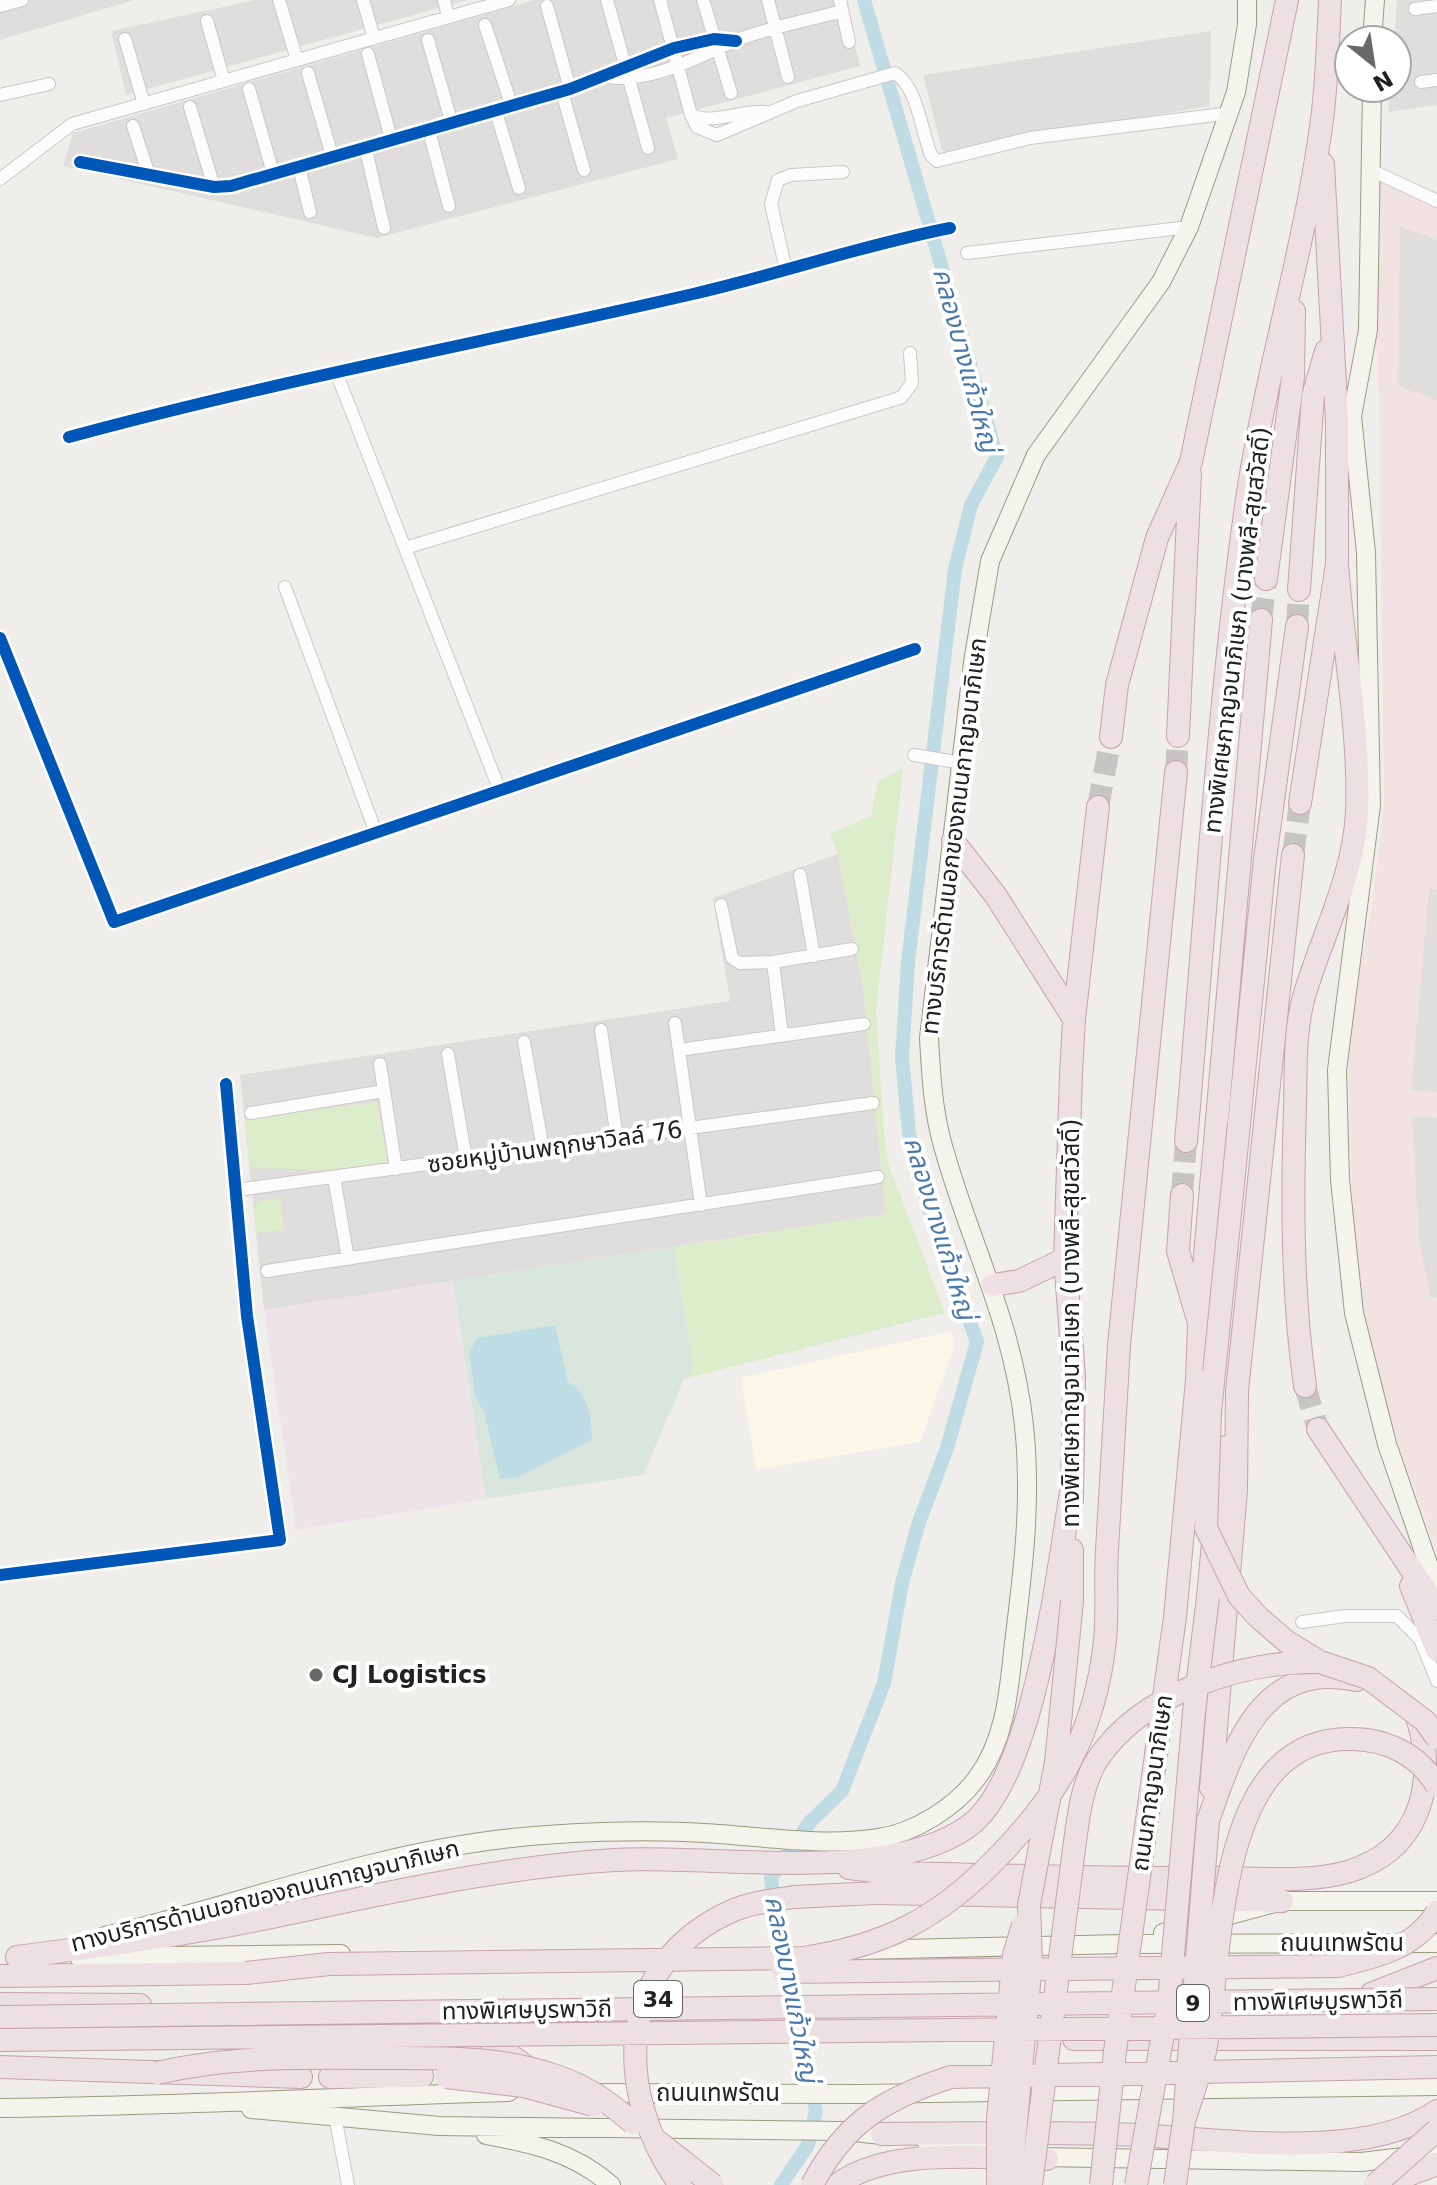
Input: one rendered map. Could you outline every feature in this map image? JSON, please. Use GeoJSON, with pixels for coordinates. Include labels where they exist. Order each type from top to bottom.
{"type":"FeatureCollection","features":[{"type":"Feature","properties":{"kind":"highway"},"geometry":{"type":"LineString","coordinates":[[1178,736],[1191,462],[1287,0]]}},
{"type":"Feature","properties":{"kind":"highway","name":"ทางพิเศษกาญจนาภิเษก (บางพลี-สุขสวัสดิ์)"},"geometry":{"type":"LineString","coordinates":[[1186,1141],[1232,630],[1247,499],[1266,387],[1295,270],[1322,123],[1330,0]]}},
{"type":"Feature","properties":{"kind":"highway","name":"ทางพิเศษกาญจนาภิเษก (บางพลี-สุขสวัสดิ์)"},"geometry":{"type":"LineString","coordinates":[[1300,803],[1337,564],[1337,421],[1322,123]]}},
{"type":"Feature","properties":{"kind":"highway"},"geometry":{"type":"LineString","coordinates":[[1266,579],[1293,377],[1295,270]]}},
{"type":"Feature","properties":{"kind":"highway","name":"ทางพิเศษกาญจนาภิเษก (บางพลี-สุขสวัสดิ์)"},"geometry":{"type":"LineString","coordinates":[[1299,590],[1314,391],[1331,334]]}},
{"type":"Feature","properties":{"kind":"highway"},"geometry":{"type":"LineString","coordinates":[[1111,737],[1117,685],[1157,538],[1191,462]]}},
{"type":"Feature","properties":{"kind":"highway"},"geometry":{"type":"LineString","coordinates":[[1305,1386],[1291,1226],[1297,1040],[1305,993],[1334,912],[1357,815],[1355,748],[1337,564]]}},
{"type":"Feature","properties":{"kind":"highway"},"geometry":{"type":"LineString","coordinates":[[1199,1323],[1261,620]]}},
{"type":"Feature","properties":{"kind":"highway"},"geometry":{"type":"LineString","coordinates":[[1297,626],[1252,984],[1210,1413],[1206,1528],[1239,1596],[1287,1642],[1320,1662],[1368,1678],[1425,1721],[1437,1738]]}},
{"type":"Feature","properties":{"kind":"highway"},"geometry":{"type":"LineString","coordinates":[[246,1973],[329,1964],[803,1958],[878,1942],[913,1926],[951,1901],[1036,1819],[1067,1771],[1093,1703],[1105,1641],[1119,1345],[1176,772]]}},
{"type":"Feature","properties":{"kind":"highway","name":"ทางพิเศษกาญจนาภิเษก (บางพลี-สุขสวัสดิ์)"},"geometry":{"type":"LineString","coordinates":[[1029,1905],[1056,1762],[1072,1601],[1074,1376],[1065,1259],[1074,1019],[1098,807]]}},
{"type":"Feature","properties":{"kind":"highway"},"geometry":{"type":"LineString","coordinates":[[953,841],[996,896],[1074,1019]]}},
{"type":"Feature","properties":{"kind":"highway"},"geometry":{"type":"LineString","coordinates":[[1136,2185],[1169,2001],[1193,1726],[1217,1597],[1218,1490],[1237,1391],[1293,855]]}},
{"type":"Feature","properties":{"kind":"highway"},"geometry":{"type":"LineString","coordinates":[[1182,1195],[1178,1251],[1199,1323]]}},
{"type":"Feature","properties":{"kind":"highway"},"geometry":{"type":"LineString","coordinates":[[993,1285],[1019,1281],[1065,1259]]}},
{"type":"Feature","properties":{"kind":"highway","name":"ถนนกาญจนาภิเษก"},"geometry":{"type":"LineString","coordinates":[[1101,2185],[1117,2036],[1175,1617],[1197,1380],[1199,1323]]}},
{"type":"Feature","properties":{"kind":"highway"},"geometry":{"type":"LineString","coordinates":[[1318,1429],[1437,1608]]}},
{"type":"Feature","properties":{"kind":"highway"},"geometry":{"type":"LineString","coordinates":[[820,1863],[931,1846],[970,1825],[997,1791],[1012,1761],[1029,1708],[1072,1486]]}},
{"type":"Feature","properties":{"kind":"highway"},"geometry":{"type":"LineString","coordinates":[[1392,1541],[1437,1650]]}},
{"type":"Feature","properties":{"kind":"highway","name":"9"},"geometry":{"type":"LineString","coordinates":[[1175,2185],[1184,2121],[1208,1821],[1217,1597]]}},
{"type":"Feature","properties":{"kind":"highway"},"geometry":{"type":"LineString","coordinates":[[1031,2185],[1074,1849],[1082,1797],[1096,1761],[1134,1723],[1202,1683],[1240,1669],[1320,1662]]}},
{"type":"Feature","properties":{"kind":"highway"},"geometry":{"type":"LineString","coordinates":[[8,1957],[184,1934],[416,1885],[517,1869],[617,1859],[820,1863],[891,1873],[1288,1878],[1346,1872],[1379,1858],[1407,1836],[1425,1806],[1432,1772],[1429,1746],[1417,1719],[1392,1695],[1356,1680],[1332,1675],[1281,1689],[1252,1716],[1231,1758],[1208,1821]]}},
{"type":"Feature","properties":{"kind":"highway"},"geometry":{"type":"LineString","coordinates":[[1184,2121],[1205,2052],[1233,1858],[1247,1811],[1269,1774],[1303,1750],[1336,1738],[1369,1739],[1397,1748],[1426,1767],[1437,1786]]}},
{"type":"Feature","properties":{"kind":"highway"},"geometry":{"type":"LineString","coordinates":[[680,2185],[657,2154],[639,2104],[632,2064],[639,2014],[656,1978],[674,1953],[704,1926],[736,1909],[794,1897],[876,1893],[1282,1901]]}},
{"type":"Feature","properties":{"kind":"highway"},"geometry":{"type":"LineString","coordinates":[[995,2179],[1014,1955],[1029,1905]]}},
{"type":"Feature","properties":{"kind":"highway"},"geometry":{"type":"LineString","coordinates":[[1010,2185],[1031,1963],[1029,1905]]}},
{"type":"Feature","properties":{"kind":"highway"},"geometry":{"type":"LineString","coordinates":[[0,1976],[1290,1969],[1338,1966],[1378,1956],[1412,1940],[1437,1912]]}},
{"type":"Feature","properties":{"kind":"highway"},"geometry":{"type":"LineString","coordinates":[[1371,1994],[1437,1968]]}},
{"type":"Feature","properties":{"kind":"highway","name":"34"},"geometry":{"type":"LineString","coordinates":[[0,2004],[156,2006],[1371,1994],[1437,1996]]}},
{"type":"Feature","properties":{"kind":"highway","name":"ทางพิเศษบูรพาวิถี"},"geometry":{"type":"LineString","coordinates":[[0,2017],[1437,1996]]}},
{"type":"Feature","properties":{"kind":"highway","name":"ทางพิเศษบูรพาวิถี"},"geometry":{"type":"LineString","coordinates":[[0,2042],[1437,2025]]}},
{"type":"Feature","properties":{"kind":"highway","name":"34"},"geometry":{"type":"LineString","coordinates":[[0,2042],[791,2036],[844,2039],[1437,2039]]}},
{"type":"Feature","properties":{"kind":"highway"},"geometry":{"type":"LineString","coordinates":[[488,2039],[562,2093]]}},
{"type":"Feature","properties":{"kind":"highway"},"geometry":{"type":"LineString","coordinates":[[157,2073],[213,2064],[318,2058],[476,2059],[528,2068],[581,2086],[713,2185]]}},
{"type":"Feature","properties":{"kind":"highway"},"geometry":{"type":"LineString","coordinates":[[0,2067],[301,2077]]}},
{"type":"Feature","properties":{"kind":"highway"},"geometry":{"type":"LineString","coordinates":[[812,2185],[825,2160],[868,2113],[906,2091],[951,2077],[997,2073],[1437,2067]]}},
{"type":"Feature","properties":{"kind":"highway"},"geometry":{"type":"LineString","coordinates":[[330,2077],[422,2076]]}},
{"type":"Feature","properties":{"kind":"highway"},"geometry":{"type":"LineString","coordinates":[[446,2077],[523,2086],[557,2094],[633,2123]]}},
{"type":"Feature","properties":{"kind":"highway"},"geometry":{"type":"LineString","coordinates":[[882,2134],[1096,2134],[1303,2144],[1385,2134],[1422,2122],[1437,2111]]}},
{"type":"Feature","properties":{"kind":"highway"},"geometry":{"type":"LineString","coordinates":[[1375,2185],[1437,2130]]}},
{"type":"Feature","properties":{"kind":"highway"},"geometry":{"type":"LineString","coordinates":[[840,2182],[891,2163],[1047,2159]]}},
{"type":"Feature","properties":{"kind":"highway"},"geometry":{"type":"LineString","coordinates":[[1382,2185],[1437,2164]]}},
{"type":"Feature","properties":{"kind":"main road","name":"ทางบริการด้านนอกของถนนกาญจนาภิเษก"},"geometry":{"type":"LineString","coordinates":[[8,1957],[197,1914],[356,1868],[491,1841],[697,1832],[835,1840],[882,1838],[923,1822],[955,1802],[977,1778],[989,1758],[1006,1710],[1028,1499],[1024,1426],[1012,1351],[993,1285],[943,1146],[933,1099],[929,1038],[990,561],[1015,497],[1036,455],[1161,282],[1189,227],[1231,113],[1247,24],[1247,0]]}},
{"type":"Feature","properties":{"kind":"main road"},"geometry":{"type":"LineString","coordinates":[[1373,24],[1375,0]]}},
{"type":"Feature","properties":{"kind":"main road"},"geometry":{"type":"LineString","coordinates":[[1372,104],[1368,330],[1352,416],[1366,553],[1371,805],[1337,1070],[1340,1180],[1354,1313],[1387,1444],[1437,1590]]}},
{"type":"Feature","properties":{"kind":"main road"},"geometry":{"type":"LineString","coordinates":[[1122,1944],[1282,1901],[1437,1901]]}},
{"type":"Feature","properties":{"kind":"main road","name":"ถนนเทพรัตน"},"geometry":{"type":"LineString","coordinates":[[8,1957],[1437,1943]]}},
{"type":"Feature","properties":{"kind":"main road","name":"ถนนเทพรัตน"},"geometry":{"type":"LineString","coordinates":[[0,2108],[202,2105],[288,2097],[562,2093],[861,2094],[1437,2086]]}},
{"type":"Feature","properties":{"kind":"main road"},"geometry":{"type":"LineString","coordinates":[[202,2105],[439,2126],[538,2144],[577,2159],[611,2185]]}},
{"type":"Feature","properties":{"kind":"main road"},"geometry":{"type":"LineString","coordinates":[[439,2126],[843,2131],[1047,2159],[1361,2162],[1437,2153]]}},
{"type":"Feature","properties":{"kind":"street"},"geometry":{"type":"LineString","coordinates":[[0,6],[22,0]]}},
{"type":"Feature","properties":{"kind":"street"},"geometry":{"type":"LineString","coordinates":[[279,0],[297,60]]}},
{"type":"Feature","properties":{"kind":"street"},"geometry":{"type":"LineString","coordinates":[[363,0],[374,38]]}},
{"type":"Feature","properties":{"kind":"street"},"geometry":{"type":"LineString","coordinates":[[444,0],[448,17]]}},
{"type":"Feature","properties":{"kind":"street"},"geometry":{"type":"LineString","coordinates":[[0,179],[72,124],[509,0]]}},
{"type":"Feature","properties":{"kind":"street"},"geometry":{"type":"LineString","coordinates":[[607,0],[648,148]]}},
{"type":"Feature","properties":{"kind":"street"},"geometry":{"type":"LineString","coordinates":[[660,0],[691,115],[697,127],[717,135],[768,112],[859,81],[895,73],[905,79],[931,155],[937,161],[1030,138],[1231,113]]}},
{"type":"Feature","properties":{"kind":"street"},"geometry":{"type":"LineString","coordinates":[[703,0],[731,93]]}},
{"type":"Feature","properties":{"kind":"street"},"geometry":{"type":"LineString","coordinates":[[768,0],[788,77]]}},
{"type":"Feature","properties":{"kind":"street"},"geometry":{"type":"LineString","coordinates":[[80,162],[214,187],[366,150],[607,77],[625,66],[674,48],[736,41],[841,5],[849,42]]}},
{"type":"Feature","properties":{"kind":"street"},"geometry":{"type":"LineString","coordinates":[[547,6],[584,170]]}},
{"type":"Feature","properties":{"kind":"street"},"geometry":{"type":"LineString","coordinates":[[1415,9],[1437,6]]}},
{"type":"Feature","properties":{"kind":"street"},"geometry":{"type":"LineString","coordinates":[[207,21],[224,81]]}},
{"type":"Feature","properties":{"kind":"street"},"geometry":{"type":"LineString","coordinates":[[485,25],[512,107]]}},
{"type":"Feature","properties":{"kind":"street"},"geometry":{"type":"LineString","coordinates":[[125,39],[144,104]]}},
{"type":"Feature","properties":{"kind":"street"},"geometry":{"type":"LineString","coordinates":[[428,40],[452,124]]}},
{"type":"Feature","properties":{"kind":"street"},"geometry":{"type":"LineString","coordinates":[[607,77],[629,80],[678,65],[716,45]]}},
{"type":"Feature","properties":{"kind":"street"},"geometry":{"type":"LineString","coordinates":[[368,54],[392,142]]}},
{"type":"Feature","properties":{"kind":"street"},"geometry":{"type":"LineString","coordinates":[[308,73],[333,159]]}},
{"type":"Feature","properties":{"kind":"street"},"geometry":{"type":"LineString","coordinates":[[1421,82],[1437,80]]}},
{"type":"Feature","properties":{"kind":"street"},"geometry":{"type":"LineString","coordinates":[[0,95],[49,84]]}},
{"type":"Feature","properties":{"kind":"street"},"geometry":{"type":"LineString","coordinates":[[249,89],[273,173]]}},
{"type":"Feature","properties":{"kind":"street"},"geometry":{"type":"LineString","coordinates":[[190,107],[214,187]]}},
{"type":"Feature","properties":{"kind":"street"},"geometry":{"type":"LineString","coordinates":[[496,112],[519,188]]}},
{"type":"Feature","properties":{"kind":"street"},"geometry":{"type":"LineString","coordinates":[[133,126],[149,175]]}},
{"type":"Feature","properties":{"kind":"street"},"geometry":{"type":"LineString","coordinates":[[429,131],[449,206]]}},
{"type":"Feature","properties":{"kind":"street"},"geometry":{"type":"LineString","coordinates":[[366,150],[384,228]]}},
{"type":"Feature","properties":{"kind":"street"},"geometry":{"type":"LineString","coordinates":[[299,167],[310,212]]}},
{"type":"Feature","properties":{"kind":"street"},"geometry":{"type":"LineString","coordinates":[[1371,170],[1437,201]]}},
{"type":"Feature","properties":{"kind":"street"},"geometry":{"type":"LineString","coordinates":[[786,270],[771,204],[772,191],[778,180],[791,175],[843,172]]}},
{"type":"Feature","properties":{"kind":"street"},"geometry":{"type":"LineString","coordinates":[[967,253],[1189,227]]}},
{"type":"Feature","properties":{"kind":"street"},"geometry":{"type":"LineString","coordinates":[[69,437],[202,401],[696,293],[909,236],[947,229]]}},
{"type":"Feature","properties":{"kind":"street"},"geometry":{"type":"LineString","coordinates":[[405,548],[902,397],[912,383],[910,353]]}},
{"type":"Feature","properties":{"kind":"street"},"geometry":{"type":"LineString","coordinates":[[336,372],[500,791]]}},
{"type":"Feature","properties":{"kind":"street"},"geometry":{"type":"LineString","coordinates":[[285,587],[376,833]]}},
{"type":"Feature","properties":{"kind":"street"},"geometry":{"type":"LineString","coordinates":[[0,638],[114,922],[915,649]]}},
{"type":"Feature","properties":{"kind":"street"},"geometry":{"type":"LineString","coordinates":[[914,755],[962,763]]}},
{"type":"Feature","properties":{"kind":"street"},"geometry":{"type":"LineString","coordinates":[[800,875],[814,956]]}},
{"type":"Feature","properties":{"kind":"street"},"geometry":{"type":"LineString","coordinates":[[721,905],[732,958],[740,963],[773,962],[852,949]]}},
{"type":"Feature","properties":{"kind":"street"},"geometry":{"type":"LineString","coordinates":[[773,962],[782,1036]]}},
{"type":"Feature","properties":{"kind":"street"},"geometry":{"type":"LineString","coordinates":[[675,1023],[701,1205]]}},
{"type":"Feature","properties":{"kind":"street"},"geometry":{"type":"LineString","coordinates":[[679,1050],[864,1024]]}},
{"type":"Feature","properties":{"kind":"street"},"geometry":{"type":"LineString","coordinates":[[601,1030],[617,1138]]}},
{"type":"Feature","properties":{"kind":"street"},"geometry":{"type":"LineString","coordinates":[[524,1042],[543,1149]]}},
{"type":"Feature","properties":{"kind":"street"},"geometry":{"type":"LineString","coordinates":[[448,1054],[466,1159]]}},
{"type":"Feature","properties":{"kind":"street"},"geometry":{"type":"LineString","coordinates":[[380,1064],[396,1169]]}},
{"type":"Feature","properties":{"kind":"street"},"geometry":{"type":"LineString","coordinates":[[0,1575],[280,1540],[247,1316],[226,1084]]}},
{"type":"Feature","properties":{"kind":"street"},"geometry":{"type":"LineString","coordinates":[[251,1113],[384,1091]]}},
{"type":"Feature","properties":{"kind":"street","name":"ซอยหมู่บ้านพฤกษาวิลล์ 76"},"geometry":{"type":"LineString","coordinates":[[237,1190],[873,1103]]}},
{"type":"Feature","properties":{"kind":"street"},"geometry":{"type":"LineString","coordinates":[[334,1177],[348,1259]]}},
{"type":"Feature","properties":{"kind":"street"},"geometry":{"type":"LineString","coordinates":[[267,1271],[878,1177]]}},
{"type":"Feature","properties":{"kind":"street"},"geometry":{"type":"LineString","coordinates":[[1302,1622],[1345,1616],[1397,1616],[1420,1639],[1437,1681]]}},
{"type":"Feature","properties":{"kind":"street"},"geometry":{"type":"LineString","coordinates":[[335,2116],[348,2185]]}},
{"type":"Feature","properties":{"kind":"shaded area"},"geometry":{"type":"Polygon","coordinates":[[[0,0],[134,0],[0,40],[0,0]]]}},
{"type":"Feature","properties":{"kind":"shaded area"},"geometry":{"type":"Polygon","coordinates":[[[256,0],[467,0],[126,95],[111,31],[256,0]]]}},
{"type":"Feature","properties":{"kind":"shaded area"},"geometry":{"type":"Polygon","coordinates":[[[535,0],[844,0],[860,66],[666,118],[678,159],[377,238],[63,166],[73,133],[535,0]]]}},
{"type":"Feature","properties":{"kind":"shaded area"},"geometry":{"type":"Polygon","coordinates":[[[1397,0],[1437,0],[1437,105],[1388,112],[1389,104],[1413,104],[1413,24],[1395,24],[1397,0]]]}},
{"type":"Feature","properties":{"kind":"shaded area"},"geometry":{"type":"Polygon","coordinates":[[[1211,31],[1210,106],[968,146],[943,154],[923,75],[1211,31]]]}},
{"type":"Feature","properties":{"kind":"shaded area"},"geometry":{"type":"Polygon","coordinates":[[[1368,166],[1437,197],[1437,1552],[1387,1413],[1365,1316],[1353,1229],[1347,1023],[1371,913],[1384,801],[1379,400],[1368,166]]]}},
{"type":"Feature","properties":{"kind":"shaded area"},"geometry":{"type":"Polygon","coordinates":[[[1400,226],[1437,240],[1437,400],[1398,386],[1400,226]]]}},
{"type":"Feature","properties":{"kind":"shaded area"},"geometry":{"type":"Polygon","coordinates":[[[838,854],[863,988],[886,1214],[264,1310],[240,1075],[730,1001],[713,898],[838,854]]]}},
{"type":"Feature","properties":{"kind":"shaded area"},"geometry":{"type":"Polygon","coordinates":[[[1429,889],[1437,889],[1437,1092],[1411,1090],[1429,889]]]}},
{"type":"Feature","properties":{"kind":"shaded area"},"geometry":{"type":"Polygon","coordinates":[[[1412,1117],[1437,1118],[1437,1297],[1430,1297],[1419,1238],[1412,1117]]]}},
{"type":"Feature","properties":{"kind":"shaded area"},"geometry":{"type":"Polygon","coordinates":[[[674,1247],[694,1370],[684,1379],[643,1475],[486,1499],[453,1281],[674,1247]]]}},
{"type":"Feature","properties":{"kind":"shaded area"},"geometry":{"type":"Polygon","coordinates":[[[453,1281],[486,1499],[296,1530],[264,1310],[453,1281]]]}},
{"type":"Feature","properties":{"kind":"shaded area"},"geometry":{"type":"Polygon","coordinates":[[[952,1331],[954,1346],[920,1442],[756,1470],[741,1378],[952,1331]]]}},
{"type":"Feature","properties":{"kind":"green space"},"geometry":{"type":"Polygon","coordinates":[[[903,768],[876,1010],[884,1132],[888,1163],[945,1313],[684,1379],[694,1370],[674,1247],[886,1214],[863,988],[838,854],[830,834],[871,816],[878,781],[903,768]]]}},
{"type":"Feature","properties":{"kind":"green space"},"geometry":{"type":"Polygon","coordinates":[[[377,1102],[388,1162],[329,1170],[250,1168],[245,1119],[377,1102]]]}},
{"type":"Feature","properties":{"kind":"green space"},"geometry":{"type":"Polygon","coordinates":[[[281,1198],[284,1230],[256,1233],[254,1207],[259,1201],[281,1198]]]}},
{"type":"Feature","properties":{"kind":"water"},"geometry":{"type":"Polygon","coordinates":[[[555,1325],[568,1382],[581,1393],[588,1407],[592,1440],[518,1477],[500,1479],[484,1412],[475,1397],[469,1353],[477,1338],[555,1325]]]}},
{"type":"Feature","properties":{"kind":"waterway","name":"คลองบางแก้วใหญ่"},"geometry":{"type":"LineString","coordinates":[[781,2185],[808,2145],[816,2111],[775,1920],[771,1878],[810,1822],[842,1791],[884,1683],[902,1583],[919,1522],[947,1448],[977,1342],[929,1209],[909,1133],[902,1057],[908,962],[955,569],[971,505],[997,457],[864,0]]}},
{"type":"Feature","properties":{"kind":"tunnel"},"geometry":{"type":"LineString","coordinates":[[1261,620],[1266,579]]}},
{"type":"Feature","properties":{"kind":"tunnel"},"geometry":{"type":"LineString","coordinates":[[1297,626],[1299,590]]}},
{"type":"Feature","properties":{"kind":"tunnel"},"geometry":{"type":"LineString","coordinates":[[1176,772],[1178,736]]}},
{"type":"Feature","properties":{"kind":"tunnel"},"geometry":{"type":"LineString","coordinates":[[1098,807],[1111,737]]}},
{"type":"Feature","properties":{"kind":"tunnel"},"geometry":{"type":"LineString","coordinates":[[1293,855],[1300,803]]}},
{"type":"Feature","properties":{"kind":"tunnel"},"geometry":{"type":"LineString","coordinates":[[1182,1195],[1186,1141]]}},
{"type":"Feature","properties":{"kind":"tunnel"},"geometry":{"type":"LineString","coordinates":[[1305,1386],[1318,1429]]}},
{"type":"Feature","properties":{"kind":"cycle path"},"geometry":{"type":"LineString","coordinates":[[80,162],[214,187],[231,186],[570,89],[674,48],[714,39],[736,41]]}},
{"type":"Feature","properties":{"kind":"cycle path"},"geometry":{"type":"LineString","coordinates":[[69,437],[302,380],[693,294],[950,228]]}},
{"type":"Feature","properties":{"kind":"cycle path"},"geometry":{"type":"LineString","coordinates":[[0,638],[114,922],[915,649]]}},
{"type":"Feature","properties":{"kind":"cycle path"},"geometry":{"type":"LineString","coordinates":[[0,1575],[280,1540],[247,1316],[226,1084]]}},
{"type":"Feature","properties":{"kind":"place","name":"CJ Logistics"},"geometry":{"type":"Point","coordinates":[316,1675]}}]}
